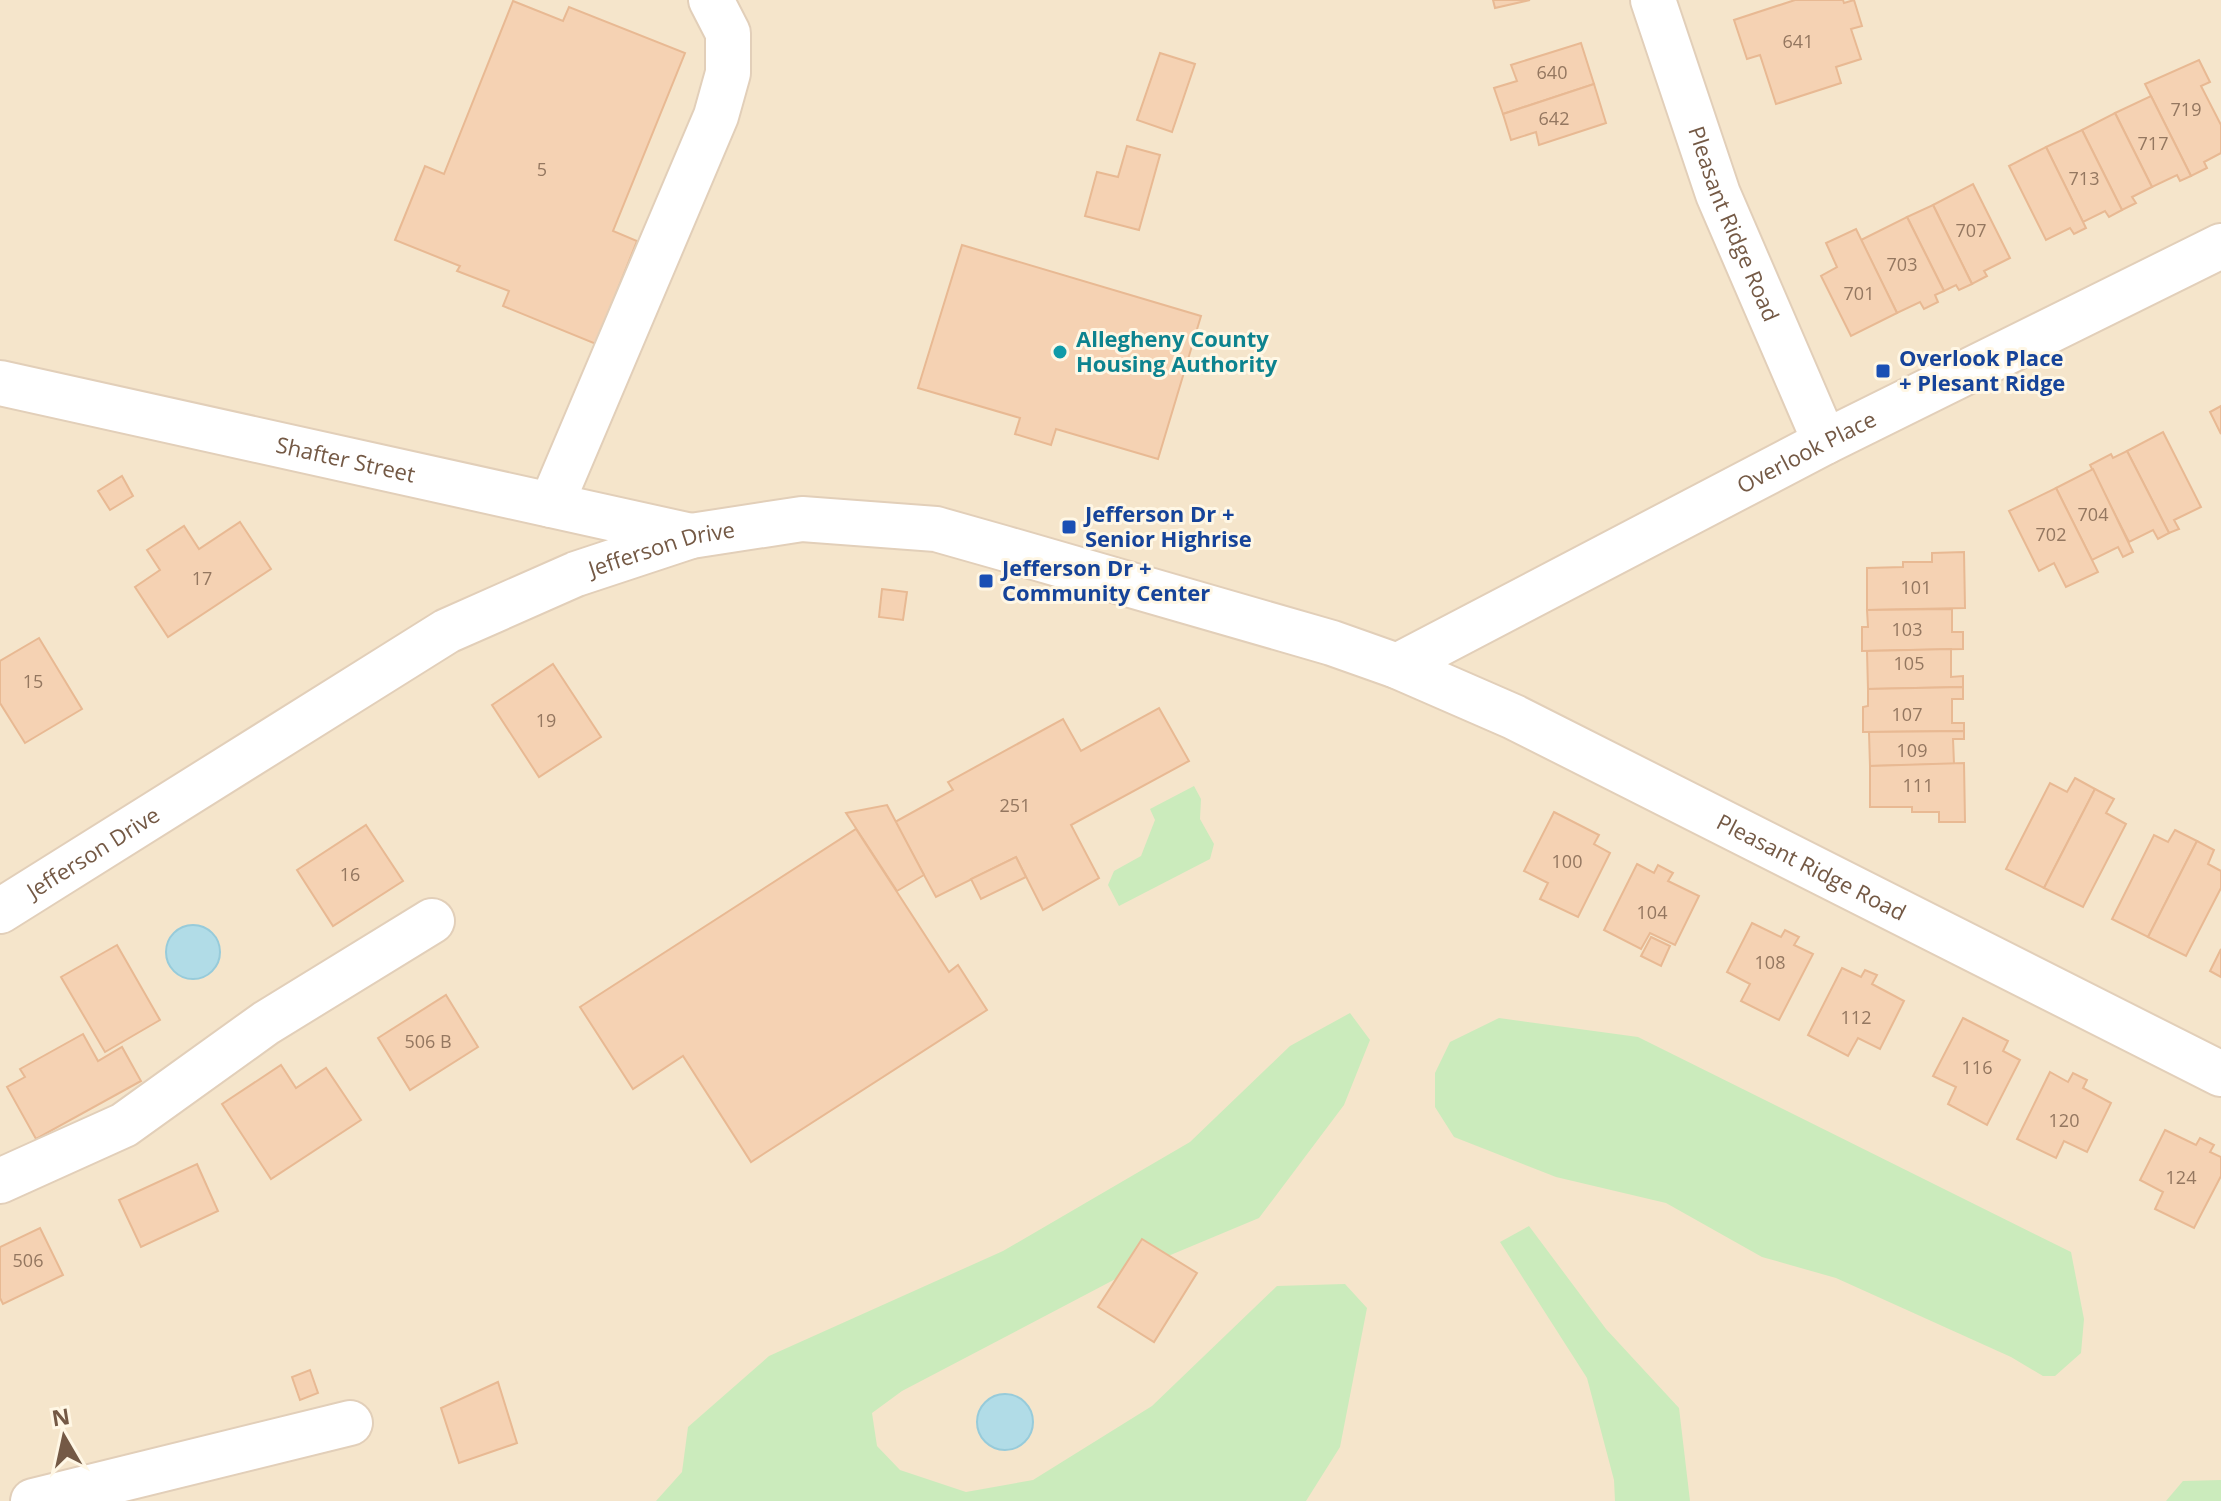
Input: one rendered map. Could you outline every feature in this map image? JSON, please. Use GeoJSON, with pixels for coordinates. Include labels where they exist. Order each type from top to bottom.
{"type":"FeatureCollection","features":[{"type":"Feature","properties":{"kind":"street"},"geometry":{"type":"LineString","coordinates":[[551,505],[716,116],[728,73],[728,33],[711,0]]}},
{"type":"Feature","properties":{"kind":"street","name":"Pleasant Ridge Road"},"geometry":{"type":"LineString","coordinates":[[1653,0],[1718,194],[1825,442]]}},
{"type":"Feature","properties":{"kind":"street","name":"Overlook Place"},"geometry":{"type":"LineString","coordinates":[[1397,666],[1825,442],[2221,246]]}},
{"type":"Feature","properties":{"kind":"street","name":"Shafter Street"},"geometry":{"type":"LineString","coordinates":[[0,383],[691,536]]}},
{"type":"Feature","properties":{"kind":"street","name":"Jefferson Drive"},"geometry":{"type":"LineString","coordinates":[[0,911],[447,631],[576,574],[691,536],[802,519],[936,529],[1332,643],[1397,666]]}},
{"type":"Feature","properties":{"kind":"street","name":"Pleasant Ridge Road"},"geometry":{"type":"LineString","coordinates":[[1397,666],[1514,717],[2221,1074]]}},
{"type":"Feature","properties":{"kind":"street"},"geometry":{"type":"LineString","coordinates":[[0,1181],[124,1125],[266,1023],[432,921]]}},
{"type":"Feature","properties":{"kind":"street"},"geometry":{"type":"LineString","coordinates":[[33,1501],[350,1423]]}},
{"type":"Feature","properties":{"kind":"shaded area"},"geometry":{"type":"Polygon","coordinates":[[[0,0],[2221,0],[2221,1501],[0,1501],[0,0]]]}},
{"type":"Feature","properties":{"kind":"green space"},"geometry":{"type":"Polygon","coordinates":[[[1194,786],[1201,799],[1200,819],[1214,844],[1210,859],[1119,906],[1108,885],[1114,871],[1141,856],[1155,820],[1150,809],[1194,786]]]}},
{"type":"Feature","properties":{"kind":"green space"},"geometry":{"type":"Polygon","coordinates":[[[1350,1013],[1370,1040],[1344,1105],[1259,1218],[1125,1274],[902,1391],[872,1413],[877,1446],[900,1470],[966,1492],[1033,1480],[1152,1406],[1277,1286],[1345,1284],[1367,1308],[1340,1447],[1306,1501],[656,1501],[682,1472],[688,1427],[769,1356],[1003,1251],[1190,1142],[1290,1046],[1350,1013]]]}},
{"type":"Feature","properties":{"kind":"green space"},"geometry":{"type":"Polygon","coordinates":[[[1499,1018],[1638,1037],[2071,1252],[2084,1319],[2081,1353],[2055,1376],[2043,1376],[2011,1357],[1836,1278],[1762,1257],[1666,1203],[1556,1177],[1454,1137],[1435,1107],[1435,1073],[1450,1042],[1499,1018]]]}},
{"type":"Feature","properties":{"kind":"green space"},"geometry":{"type":"Polygon","coordinates":[[[1529,1226],[1606,1329],[1679,1408],[1690,1501],[1615,1501],[1614,1480],[1587,1378],[1500,1242],[1529,1226]]]}},
{"type":"Feature","properties":{"kind":"green space"},"geometry":{"type":"Polygon","coordinates":[[[2221,1480],[2221,1501],[2166,1501],[2183,1481],[2221,1480]]]}},
{"type":"Feature","properties":{"kind":"water"},"geometry":{"type":"Polygon","coordinates":[[[193,925],[204,927],[212,933],[218,941],[218,963],[212,971],[204,977],[193,979],[182,977],[174,971],[168,963],[166,952],[168,941],[174,933],[182,927],[193,925]]]}},
{"type":"Feature","properties":{"kind":"water"},"geometry":{"type":"Polygon","coordinates":[[[1005,1394],[1025,1402],[1033,1422],[1025,1442],[1005,1450],[985,1442],[977,1422],[985,1402],[1005,1394]]]}},
{"type":"Feature","properties":{"kind":"building"},"geometry":{"type":"Polygon","coordinates":[[[1493,0],[1530,0],[1495,8],[1493,0]]]}},
{"type":"Feature","properties":{"kind":"building"},"geometry":{"type":"Polygon","coordinates":[[[1795,0],[1843,0],[1844,3],[1854,0],[1862,26],[1851,29],[1861,59],[1836,67],[1841,83],[1776,104],[1760,55],[1747,59],[1734,20],[1795,0]]]}},
{"type":"Feature","properties":{"kind":"building"},"geometry":{"type":"Polygon","coordinates":[[[513,1],[563,21],[569,7],[685,53],[613,231],[637,241],[596,344],[503,306],[509,291],[457,271],[460,266],[395,240],[425,166],[444,174],[513,1]]]}},
{"type":"Feature","properties":{"kind":"building"},"geometry":{"type":"Polygon","coordinates":[[[1581,43],[1594,84],[1503,114],[1494,88],[1517,81],[1511,65],[1581,43]]]}},
{"type":"Feature","properties":{"kind":"building"},"geometry":{"type":"Polygon","coordinates":[[[1160,53],[1195,64],[1172,132],[1137,120],[1160,53]]]}},
{"type":"Feature","properties":{"kind":"building"},"geometry":{"type":"Polygon","coordinates":[[[2199,60],[2210,82],[2201,86],[2221,125],[2221,153],[2204,162],[2207,168],[2191,176],[2145,84],[2199,60]]]}},
{"type":"Feature","properties":{"kind":"building"},"geometry":{"type":"Polygon","coordinates":[[[1594,84],[1606,123],[1539,145],[1536,132],[1511,140],[1503,114],[1594,84]]]}},
{"type":"Feature","properties":{"kind":"building"},"geometry":{"type":"Polygon","coordinates":[[[2151,96],[2191,176],[2180,181],[2177,175],[2152,187],[2115,113],[2151,96]]]}},
{"type":"Feature","properties":{"kind":"building"},"geometry":{"type":"Polygon","coordinates":[[[2115,113],[2152,187],[2132,197],[2136,203],[2122,210],[2082,130],[2115,113]]]}},
{"type":"Feature","properties":{"kind":"building"},"geometry":{"type":"Polygon","coordinates":[[[2082,130],[2122,210],[2109,217],[2105,211],[2083,222],[2046,147],[2082,130]]]}},
{"type":"Feature","properties":{"kind":"building"},"geometry":{"type":"Polygon","coordinates":[[[1127,146],[1160,155],[1139,230],[1085,216],[1097,172],[1118,177],[1127,146]]]}},
{"type":"Feature","properties":{"kind":"building"},"geometry":{"type":"Polygon","coordinates":[[[2046,147],[2086,228],[2074,234],[2070,228],[2046,240],[2009,166],[2046,147]]]}},
{"type":"Feature","properties":{"kind":"building"},"geometry":{"type":"Polygon","coordinates":[[[1973,184],[2010,258],[1984,271],[1987,276],[1972,284],[1933,205],[1973,184]]]}},
{"type":"Feature","properties":{"kind":"building"},"geometry":{"type":"Polygon","coordinates":[[[1933,205],[1972,284],[1959,290],[1956,285],[1944,291],[1907,217],[1933,205]]]}},
{"type":"Feature","properties":{"kind":"building"},"geometry":{"type":"Polygon","coordinates":[[[1907,217],[1944,291],[1935,295],[1938,302],[1924,309],[1920,302],[1897,313],[1861,240],[1907,217]]]}},
{"type":"Feature","properties":{"kind":"building"},"geometry":{"type":"Polygon","coordinates":[[[1856,229],[1897,313],[1851,336],[1821,276],[1837,267],[1826,243],[1856,229]]]}},
{"type":"Feature","properties":{"kind":"building","name":"Allegheny County Housing Authority"},"geometry":{"type":"Polygon","coordinates":[[[962,245],[1201,316],[1158,459],[1056,429],[1051,445],[1015,434],[1020,418],[918,388],[962,245]]]}},
{"type":"Feature","properties":{"kind":"building"},"geometry":{"type":"Polygon","coordinates":[[[2221,406],[2221,434],[2210,412],[2221,406]]]}},
{"type":"Feature","properties":{"kind":"building"},"geometry":{"type":"Polygon","coordinates":[[[2163,432],[2201,507],[2174,520],[2179,529],[2169,533],[2127,451],[2163,432]]]}},
{"type":"Feature","properties":{"kind":"building"},"geometry":{"type":"Polygon","coordinates":[[[2127,451],[2169,533],[2158,539],[2153,530],[2129,542],[2090,465],[2111,454],[2113,458],[2127,451]]]}},
{"type":"Feature","properties":{"kind":"building"},"geometry":{"type":"Polygon","coordinates":[[[2093,469],[2133,552],[2123,557],[2118,547],[2092,560],[2056,488],[2093,469]]]}},
{"type":"Feature","properties":{"kind":"building"},"geometry":{"type":"Polygon","coordinates":[[[122,476],[133,496],[110,510],[98,491],[122,476]]]}},
{"type":"Feature","properties":{"kind":"building"},"geometry":{"type":"Polygon","coordinates":[[[2056,488],[2098,572],[2066,587],[2054,563],[2039,571],[2009,511],[2056,488]]]}},
{"type":"Feature","properties":{"kind":"building"},"geometry":{"type":"Polygon","coordinates":[[[240,522],[271,569],[168,637],[135,587],[160,570],[147,550],[184,526],[199,549],[240,522]]]}},
{"type":"Feature","properties":{"kind":"building"},"geometry":{"type":"Polygon","coordinates":[[[1964,552],[1965,608],[1867,610],[1867,568],[1903,567],[1903,562],[1932,562],[1932,553],[1964,552]]]}},
{"type":"Feature","properties":{"kind":"building"},"geometry":{"type":"Polygon","coordinates":[[[882,589],[907,592],[903,620],[879,617],[882,589]]]}},
{"type":"Feature","properties":{"kind":"building"},"geometry":{"type":"Polygon","coordinates":[[[1952,609],[1952,632],[1963,632],[1963,649],[1862,651],[1862,627],[1868,627],[1867,610],[1952,609]]]}},
{"type":"Feature","properties":{"kind":"building"},"geometry":{"type":"Polygon","coordinates":[[[39,638],[82,709],[25,743],[0,703],[0,661],[39,638]]]}},
{"type":"Feature","properties":{"kind":"building"},"geometry":{"type":"Polygon","coordinates":[[[1951,649],[1951,677],[1963,676],[1963,687],[1868,689],[1867,651],[1951,649]]]}},
{"type":"Feature","properties":{"kind":"building"},"geometry":{"type":"Polygon","coordinates":[[[553,664],[601,737],[539,777],[492,705],[553,664]]]}},
{"type":"Feature","properties":{"kind":"building"},"geometry":{"type":"Polygon","coordinates":[[[1963,687],[1963,699],[1952,699],[1952,723],[1964,723],[1964,731],[1863,732],[1863,707],[1868,706],[1868,689],[1963,687]]]}},
{"type":"Feature","properties":{"kind":"building"},"geometry":{"type":"Polygon","coordinates":[[[1159,708],[1189,761],[1071,825],[1099,878],[1043,910],[1016,857],[936,897],[895,822],[953,790],[948,782],[1063,719],[1081,751],[1159,708]]]}},
{"type":"Feature","properties":{"kind":"building"},"geometry":{"type":"Polygon","coordinates":[[[1964,731],[1964,739],[1953,739],[1954,764],[1870,766],[1869,732],[1964,731]]]}},
{"type":"Feature","properties":{"kind":"building"},"geometry":{"type":"Polygon","coordinates":[[[1964,763],[1965,822],[1939,822],[1939,812],[1912,812],[1912,807],[1870,807],[1870,766],[1964,763]]]}},
{"type":"Feature","properties":{"kind":"building"},"geometry":{"type":"Polygon","coordinates":[[[2075,778],[2095,789],[2044,888],[2006,869],[2050,783],[2067,792],[2075,778]]]}},
{"type":"Feature","properties":{"kind":"building"},"geometry":{"type":"Polygon","coordinates":[[[2095,789],[2114,799],[2106,813],[2126,824],[2083,907],[2044,888],[2095,789]]]}},
{"type":"Feature","properties":{"kind":"building"},"geometry":{"type":"Polygon","coordinates":[[[887,805],[924,875],[897,891],[846,813],[887,805]]]}},
{"type":"Feature","properties":{"kind":"building"},"geometry":{"type":"Polygon","coordinates":[[[1554,812],[1599,835],[1594,844],[1610,853],[1578,917],[1540,899],[1548,883],[1524,871],[1554,812]]]}},
{"type":"Feature","properties":{"kind":"building"},"geometry":{"type":"Polygon","coordinates":[[[366,825],[403,881],[333,926],[297,870],[366,825]]]}},
{"type":"Feature","properties":{"kind":"building"},"geometry":{"type":"Polygon","coordinates":[[[856,829],[949,972],[958,965],[987,1010],[751,1162],[683,1056],[633,1089],[580,1007],[856,829]]]}},
{"type":"Feature","properties":{"kind":"building"},"geometry":{"type":"Polygon","coordinates":[[[2175,830],[2197,841],[2148,937],[2112,919],[2154,835],[2168,842],[2175,830]]]}},
{"type":"Feature","properties":{"kind":"building"},"geometry":{"type":"Polygon","coordinates":[[[2197,841],[2214,850],[2208,864],[2221,871],[2221,888],[2186,956],[2148,937],[2197,841]]]}},
{"type":"Feature","properties":{"kind":"building"},"geometry":{"type":"Polygon","coordinates":[[[1016,857],[1026,877],[981,899],[971,879],[1016,857]]]}},
{"type":"Feature","properties":{"kind":"building"},"geometry":{"type":"Polygon","coordinates":[[[1637,864],[1654,873],[1658,865],[1673,873],[1668,881],[1699,896],[1675,945],[1650,933],[1641,949],[1604,930],[1637,864]]]}},
{"type":"Feature","properties":{"kind":"building"},"geometry":{"type":"Polygon","coordinates":[[[1752,923],[1781,937],[1785,930],[1799,937],[1794,945],[1813,954],[1779,1020],[1741,1001],[1750,984],[1727,972],[1752,923]]]}},
{"type":"Feature","properties":{"kind":"building"},"geometry":{"type":"Polygon","coordinates":[[[1651,937],[1670,946],[1661,966],[1641,956],[1651,937]]]}},
{"type":"Feature","properties":{"kind":"building"},"geometry":{"type":"Polygon","coordinates":[[[117,945],[160,1020],[105,1052],[61,977],[117,945]]]}},
{"type":"Feature","properties":{"kind":"building"},"geometry":{"type":"Polygon","coordinates":[[[2221,949],[2221,977],[2210,971],[2221,949]]]}},
{"type":"Feature","properties":{"kind":"building"},"geometry":{"type":"Polygon","coordinates":[[[1842,968],[1861,977],[1865,970],[1877,975],[1872,984],[1904,1001],[1880,1049],[1858,1038],[1848,1056],[1808,1035],[1842,968]]]}},
{"type":"Feature","properties":{"kind":"building"},"geometry":{"type":"Polygon","coordinates":[[[446,995],[478,1047],[410,1090],[378,1038],[446,995]]]}},
{"type":"Feature","properties":{"kind":"building"},"geometry":{"type":"Polygon","coordinates":[[[1963,1018],[2008,1041],[2003,1051],[2020,1060],[1987,1125],[1948,1104],[1956,1087],[1933,1076],[1963,1018]]]}},
{"type":"Feature","properties":{"kind":"building"},"geometry":{"type":"Polygon","coordinates":[[[83,1034],[98,1061],[122,1047],[141,1081],[36,1139],[7,1087],[25,1077],[20,1069],[83,1034]]]}},
{"type":"Feature","properties":{"kind":"building"},"geometry":{"type":"Polygon","coordinates":[[[281,1065],[296,1088],[326,1068],[361,1120],[271,1179],[222,1104],[281,1065]]]}},
{"type":"Feature","properties":{"kind":"building"},"geometry":{"type":"Polygon","coordinates":[[[2050,1072],[2068,1082],[2073,1073],[2087,1080],[2083,1088],[2111,1103],[2087,1152],[2064,1141],[2056,1158],[2017,1139],[2050,1072]]]}},
{"type":"Feature","properties":{"kind":"building"},"geometry":{"type":"Polygon","coordinates":[[[2165,1130],[2196,1145],[2200,1138],[2214,1145],[2210,1152],[2221,1157],[2221,1176],[2194,1228],[2155,1209],[2163,1192],[2140,1180],[2165,1130]]]}},
{"type":"Feature","properties":{"kind":"building"},"geometry":{"type":"Polygon","coordinates":[[[197,1164],[218,1211],[141,1247],[119,1200],[197,1164]]]}},
{"type":"Feature","properties":{"kind":"building"},"geometry":{"type":"Polygon","coordinates":[[[40,1228],[63,1275],[3,1304],[0,1298],[0,1247],[40,1228]]]}},
{"type":"Feature","properties":{"kind":"building"},"geometry":{"type":"Polygon","coordinates":[[[1142,1239],[1197,1273],[1154,1342],[1098,1307],[1142,1239]]]}},
{"type":"Feature","properties":{"kind":"building"},"geometry":{"type":"Polygon","coordinates":[[[310,1370],[318,1393],[300,1400],[292,1377],[310,1370]]]}},
{"type":"Feature","properties":{"kind":"building"},"geometry":{"type":"Polygon","coordinates":[[[498,1382],[517,1443],[459,1463],[441,1408],[498,1382]]]}},
{"type":"Feature","properties":{"kind":"place","name":"Allegheny County Housing Authority"},"geometry":{"type":"Point","coordinates":[1060,352]}},
{"type":"Feature","properties":{"kind":"place","name":"Overlook Place + Plesant Ridge"},"geometry":{"type":"Point","coordinates":[1883,371]}},
{"type":"Feature","properties":{"kind":"place","name":"Jefferson Dr + Senior Highrise"},"geometry":{"type":"Point","coordinates":[1069,527]}},
{"type":"Feature","properties":{"kind":"place","name":"Jefferson Dr + Community Center"},"geometry":{"type":"Point","coordinates":[986,581]}}]}
